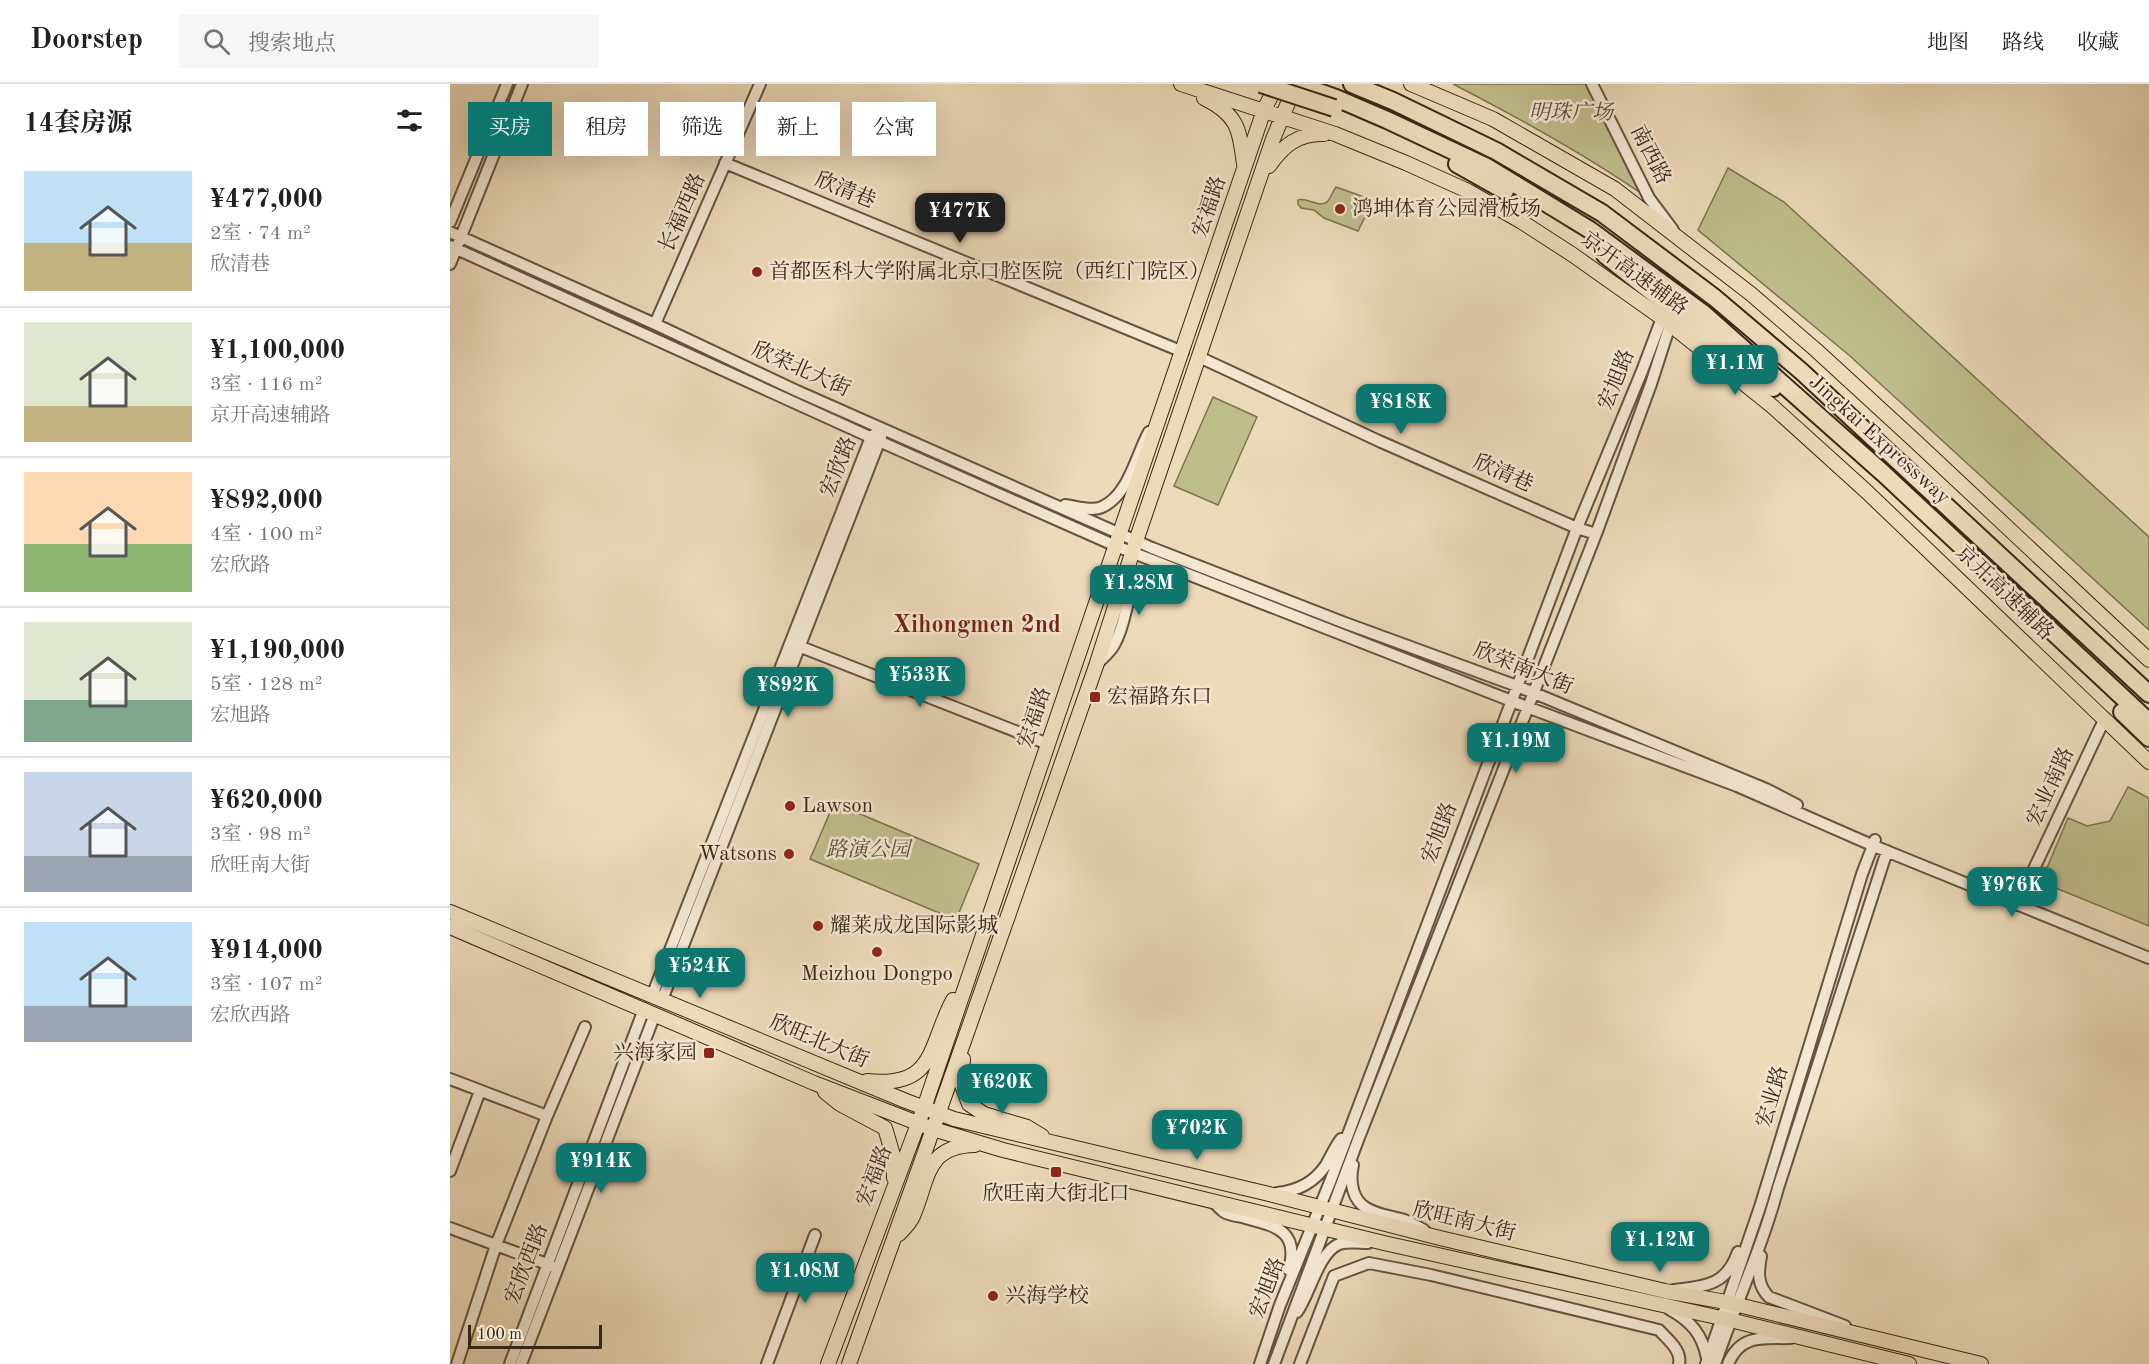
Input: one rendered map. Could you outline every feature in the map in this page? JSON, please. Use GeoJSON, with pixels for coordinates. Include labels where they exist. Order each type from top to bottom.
{"type":"FeatureCollection","features":[{"type":"Feature","properties":{"kind":"highway"},"geometry":{"type":"LineString","coordinates":[[1261,84],[1335,103]]}},
{"type":"Feature","properties":{"kind":"highway"},"geometry":{"type":"LineString","coordinates":[[1296,84],[1459,166],[1564,227],[1608,257],[1788,399],[2042,635],[2149,738]]}},
{"type":"Feature","properties":{"kind":"highway","name":"Jingkai Expressway"},"geometry":{"type":"LineString","coordinates":[[1352,84],[1393,101],[1496,151],[1602,213],[1715,298],[1801,371],[2149,694]]}},
{"type":"Feature","properties":{"kind":"highway","name":"Jingkai Expressway"},"geometry":{"type":"LineString","coordinates":[[1335,103],[1388,120],[1487,167],[1590,230],[1704,314],[1884,474],[2149,722]]}},
{"type":"Feature","properties":{"kind":"main road","name":"京开高速辅路"},"geometry":{"type":"LineString","coordinates":[[1179,84],[1335,134],[1407,163],[1468,191],[1573,255],[1666,322],[1772,406],[1858,483],[2149,762]]}},
{"type":"Feature","properties":{"kind":"main road"},"geometry":{"type":"LineString","coordinates":[[1179,84],[1214,103],[1232,117],[1241,142],[1245,169]]}},
{"type":"Feature","properties":{"kind":"main road","name":"宏福路"},"geometry":{"type":"LineString","coordinates":[[828,1364],[924,1108],[1264,111],[1277,84]]}},
{"type":"Feature","properties":{"kind":"main road","name":"宏福路"},"geometry":{"type":"LineString","coordinates":[[849,1364],[1096,666],[1199,357],[1282,116],[1296,84]]}},
{"type":"Feature","properties":{"kind":"main road"},"geometry":{"type":"LineString","coordinates":[[1411,84],[1493,119],[1615,189],[1751,294],[1816,350],[2149,660]]}},
{"type":"Feature","properties":{"kind":"main road"},"geometry":{"type":"LineString","coordinates":[[1262,175],[1277,154],[1291,141],[1315,133],[1335,134]]}},
{"type":"Feature","properties":{"kind":"main road","name":"欣旺北大街"},"geometry":{"type":"LineString","coordinates":[[450,912],[939,1114]]}},
{"type":"Feature","properties":{"kind":"main road","name":"欣旺北大街"},"geometry":{"type":"LineString","coordinates":[[450,927],[814,1083],[933,1129]]}},
{"type":"Feature","properties":{"kind":"main road"},"geometry":{"type":"LineString","coordinates":[[856,1080],[879,1083],[898,1081],[914,1074],[928,1062],[951,1004],[974,962]]}},
{"type":"Feature","properties":{"kind":"main road"},"geometry":{"type":"LineString","coordinates":[[969,1027],[961,1082],[969,1104],[984,1114],[1027,1127],[1056,1144]]}},
{"type":"Feature","properties":{"kind":"main road"},"geometry":{"type":"LineString","coordinates":[[814,1083],[840,1104],[885,1128],[893,1155],[893,1188]]}},
{"type":"Feature","properties":{"kind":"main road","name":"欣旺南大街"},"geometry":{"type":"LineString","coordinates":[[939,1114],[1440,1238],[1981,1364]]}},
{"type":"Feature","properties":{"kind":"main road","name":"欣旺南大街"},"geometry":{"type":"LineString","coordinates":[[933,1129],[1003,1150],[1213,1202],[1384,1243],[1725,1319],[1909,1364]]}},
{"type":"Feature","properties":{"kind":"main road"},"geometry":{"type":"LineString","coordinates":[[892,1243],[912,1218],[930,1170],[944,1153],[957,1145],[1003,1150]]}},
{"type":"Feature","properties":{"kind":"street"},"geometry":{"type":"LineString","coordinates":[[450,222],[507,84]]}},
{"type":"Feature","properties":{"kind":"street"},"geometry":{"type":"LineString","coordinates":[[450,264],[453,248],[461,238],[522,84]]}},
{"type":"Feature","properties":{"kind":"street","name":"长福西路"},"geometry":{"type":"LineString","coordinates":[[655,324],[760,84]]}},
{"type":"Feature","properties":{"kind":"street","name":"南西路"},"geometry":{"type":"LineString","coordinates":[[1592,84],[1649,198],[1680,239]]}},
{"type":"Feature","properties":{"kind":"street","name":"欣清巷"},"geometry":{"type":"LineString","coordinates":[[725,163],[1183,352]]}},
{"type":"Feature","properties":{"kind":"street","name":"欣荣北大街"},"geometry":{"type":"LineString","coordinates":[[450,232],[797,391],[1052,503],[1118,540]]}},
{"type":"Feature","properties":{"kind":"street","name":"欣荣北大街"},"geometry":{"type":"LineString","coordinates":[[453,248],[876,440],[1134,547]]}},
{"type":"Feature","properties":{"kind":"street","name":"宏旭路"},"geometry":{"type":"LineString","coordinates":[[1260,1364],[1280,1305],[1326,1208],[1576,528],[1642,371],[1666,322]]}},
{"type":"Feature","properties":{"kind":"street","name":"宏旭路"},"geometry":{"type":"LineString","coordinates":[[1353,1136],[1596,534],[1651,384],[1666,322]]}},
{"type":"Feature","properties":{"kind":"street","name":"欣清巷"},"geometry":{"type":"LineString","coordinates":[[1199,357],[1379,441],[1576,528],[1596,534]]}},
{"type":"Feature","properties":{"kind":"street"},"geometry":{"type":"LineString","coordinates":[[1052,503],[1101,508],[1115,498],[1126,483],[1143,444],[1164,406]]}},
{"type":"Feature","properties":{"kind":"street","name":"宏欣路"},"geometry":{"type":"LineString","coordinates":[[657,998],[876,440],[883,428]]}},
{"type":"Feature","properties":{"kind":"street","name":"宏欣路"},"geometry":{"type":"LineString","coordinates":[[657,998],[801,647],[876,440]]}},
{"type":"Feature","properties":{"kind":"street","name":"欣荣南大街"},"geometry":{"type":"LineString","coordinates":[[1134,547],[1191,575],[1527,707],[1737,786],[1874,843]]}},
{"type":"Feature","properties":{"kind":"street","name":"欣荣南大街"},"geometry":{"type":"LineString","coordinates":[[1134,547],[1517,686],[1766,789],[1887,851],[2149,958]]}},
{"type":"Feature","properties":{"kind":"street"},"geometry":{"type":"LineString","coordinates":[[1096,666],[1114,646],[1134,586],[1139,581],[1159,572],[1191,575]]}},
{"type":"Feature","properties":{"kind":"street"},"geometry":{"type":"LineString","coordinates":[[801,647],[1048,744]]}},
{"type":"Feature","properties":{"kind":"street","name":"宏业南路"},"geometry":{"type":"LineString","coordinates":[[2017,905],[2105,718]]}},
{"type":"Feature","properties":{"kind":"street","name":"宏业路"},"geometry":{"type":"LineString","coordinates":[[1731,1304],[1862,874],[1874,843]]}},
{"type":"Feature","properties":{"kind":"street","name":"宏业路"},"geometry":{"type":"LineString","coordinates":[[1710,1363],[1731,1304],[1767,1228],[1887,851]]}},
{"type":"Feature","properties":{"kind":"street","name":"宏欣西路"},"geometry":{"type":"LineString","coordinates":[[521,1364],[553,1266],[649,1011]]}},
{"type":"Feature","properties":{"kind":"street"},"geometry":{"type":"LineString","coordinates":[[457,1364],[496,1245],[585,1027]]}},
{"type":"Feature","properties":{"kind":"street"},"geometry":{"type":"LineString","coordinates":[[450,1079],[547,1116]]}},
{"type":"Feature","properties":{"kind":"street"},"geometry":{"type":"LineString","coordinates":[[450,1171],[480,1091]]}},
{"type":"Feature","properties":{"kind":"street"},"geometry":{"type":"LineString","coordinates":[[1269,1194],[1292,1192],[1303,1188],[1325,1167],[1339,1141],[1353,1136],[1351,1174],[1353,1191],[1362,1205],[1407,1221],[1440,1238]]}},
{"type":"Feature","properties":{"kind":"street"},"geometry":{"type":"LineString","coordinates":[[1213,1202],[1224,1213],[1271,1225],[1290,1239],[1293,1257],[1280,1305]]}},
{"type":"Feature","properties":{"kind":"street"},"geometry":{"type":"LineString","coordinates":[[1665,1291],[1703,1287],[1722,1277],[1734,1263],[1746,1227],[1760,1207]]}},
{"type":"Feature","properties":{"kind":"street","name":"宏旭路"},"geometry":{"type":"LineString","coordinates":[[1274,1364],[1318,1227]]}},
{"type":"Feature","properties":{"kind":"street"},"geometry":{"type":"LineString","coordinates":[[450,1228],[553,1266]]}},
{"type":"Feature","properties":{"kind":"street"},"geometry":{"type":"LineString","coordinates":[[1767,1228],[1758,1273],[1763,1291],[1780,1303],[1823,1317],[1867,1336]]}},
{"type":"Feature","properties":{"kind":"street"},"geometry":{"type":"LineString","coordinates":[[767,1364],[815,1235]]}},
{"type":"Feature","properties":{"kind":"street"},"geometry":{"type":"LineString","coordinates":[[1287,1328],[1306,1299],[1324,1257],[1338,1245],[1384,1243]]}},
{"type":"Feature","properties":{"kind":"street"},"geometry":{"type":"LineString","coordinates":[[1300,1364],[1334,1276],[1369,1263],[1431,1275],[1659,1330],[1676,1348],[1679,1364]]}},
{"type":"Feature","properties":{"kind":"street","name":"宏欣西路"},"geometry":{"type":"LineString","coordinates":[[510,1364],[553,1266]]}},
{"type":"Feature","properties":{"kind":"street"},"geometry":{"type":"LineString","coordinates":[[1661,1305],[1680,1315],[1695,1328],[1704,1343],[1710,1363]]}},
{"type":"Feature","properties":{"kind":"street"},"geometry":{"type":"LineString","coordinates":[[1728,1364],[1744,1343],[1757,1338],[1802,1338]]}},
{"type":"Feature","properties":{"kind":"green space","name":"明珠广场"},"geometry":{"type":"Polygon","coordinates":[[[1453,84],[1589,84],[1645,196],[1550,137],[1453,84]]]}},
{"type":"Feature","properties":{"kind":"green space"},"geometry":{"type":"Polygon","coordinates":[[[1728,168],[1784,202],[2149,537],[2149,630],[1850,356],[1698,230],[1728,168]]]}},
{"type":"Feature","properties":{"kind":"green space","name":"鸿坤体育公园滑板场"},"geometry":{"type":"Polygon","coordinates":[[[1336,187],[1370,199],[1372,203],[1358,231],[1324,218],[1314,210],[1301,208],[1298,204],[1298,200],[1325,203],[1336,187]]]}},
{"type":"Feature","properties":{"kind":"green space"},"geometry":{"type":"Polygon","coordinates":[[[1213,397],[1257,417],[1218,505],[1174,486],[1213,397]]]}},
{"type":"Feature","properties":{"kind":"green space"},"geometry":{"type":"Polygon","coordinates":[[[2128,787],[2149,798],[2149,926],[2041,882],[2068,818],[2087,826],[2110,821],[2128,787]]]}},
{"type":"Feature","properties":{"kind":"green space","name":"路演公园"},"geometry":{"type":"Polygon","coordinates":[[[834,803],[979,864],[956,920],[810,859],[834,803]]]}},
{"type":"Feature","properties":{"kind":"place","name":"鸿坤体育公园滑板场"},"geometry":{"type":"Point","coordinates":[1340,209]}},
{"type":"Feature","properties":{"kind":"place","name":"首都医科大学附属北京口腔医院（西红门院区）"},"geometry":{"type":"Point","coordinates":[757,272]}},
{"type":"Feature","properties":{"kind":"place","name":"宏福路东口"},"geometry":{"type":"Point","coordinates":[1095,697]}},
{"type":"Feature","properties":{"kind":"place","name":"Lawson"},"geometry":{"type":"Point","coordinates":[790,806]}},
{"type":"Feature","properties":{"kind":"place","name":"Watsons"},"geometry":{"type":"Point","coordinates":[789,854]}},
{"type":"Feature","properties":{"kind":"place","name":"耀莱成龙国际影城"},"geometry":{"type":"Point","coordinates":[818,926]}},
{"type":"Feature","properties":{"kind":"place","name":"Meizhou Dongpo"},"geometry":{"type":"Point","coordinates":[877,952]}},
{"type":"Feature","properties":{"kind":"place","name":"兴海家园"},"geometry":{"type":"Point","coordinates":[709,1053]}},
{"type":"Feature","properties":{"kind":"place","name":"欣旺南大街北口"},"geometry":{"type":"Point","coordinates":[1056,1172]}},
{"type":"Feature","properties":{"kind":"place","name":"兴海学校"},"geometry":{"type":"Point","coordinates":[993,1296]}},
{"type":"Feature","properties":{"kind":"district","name":"Xihongmen 2nd"},"geometry":{"type":"Point","coordinates":[977,626]}}]}
